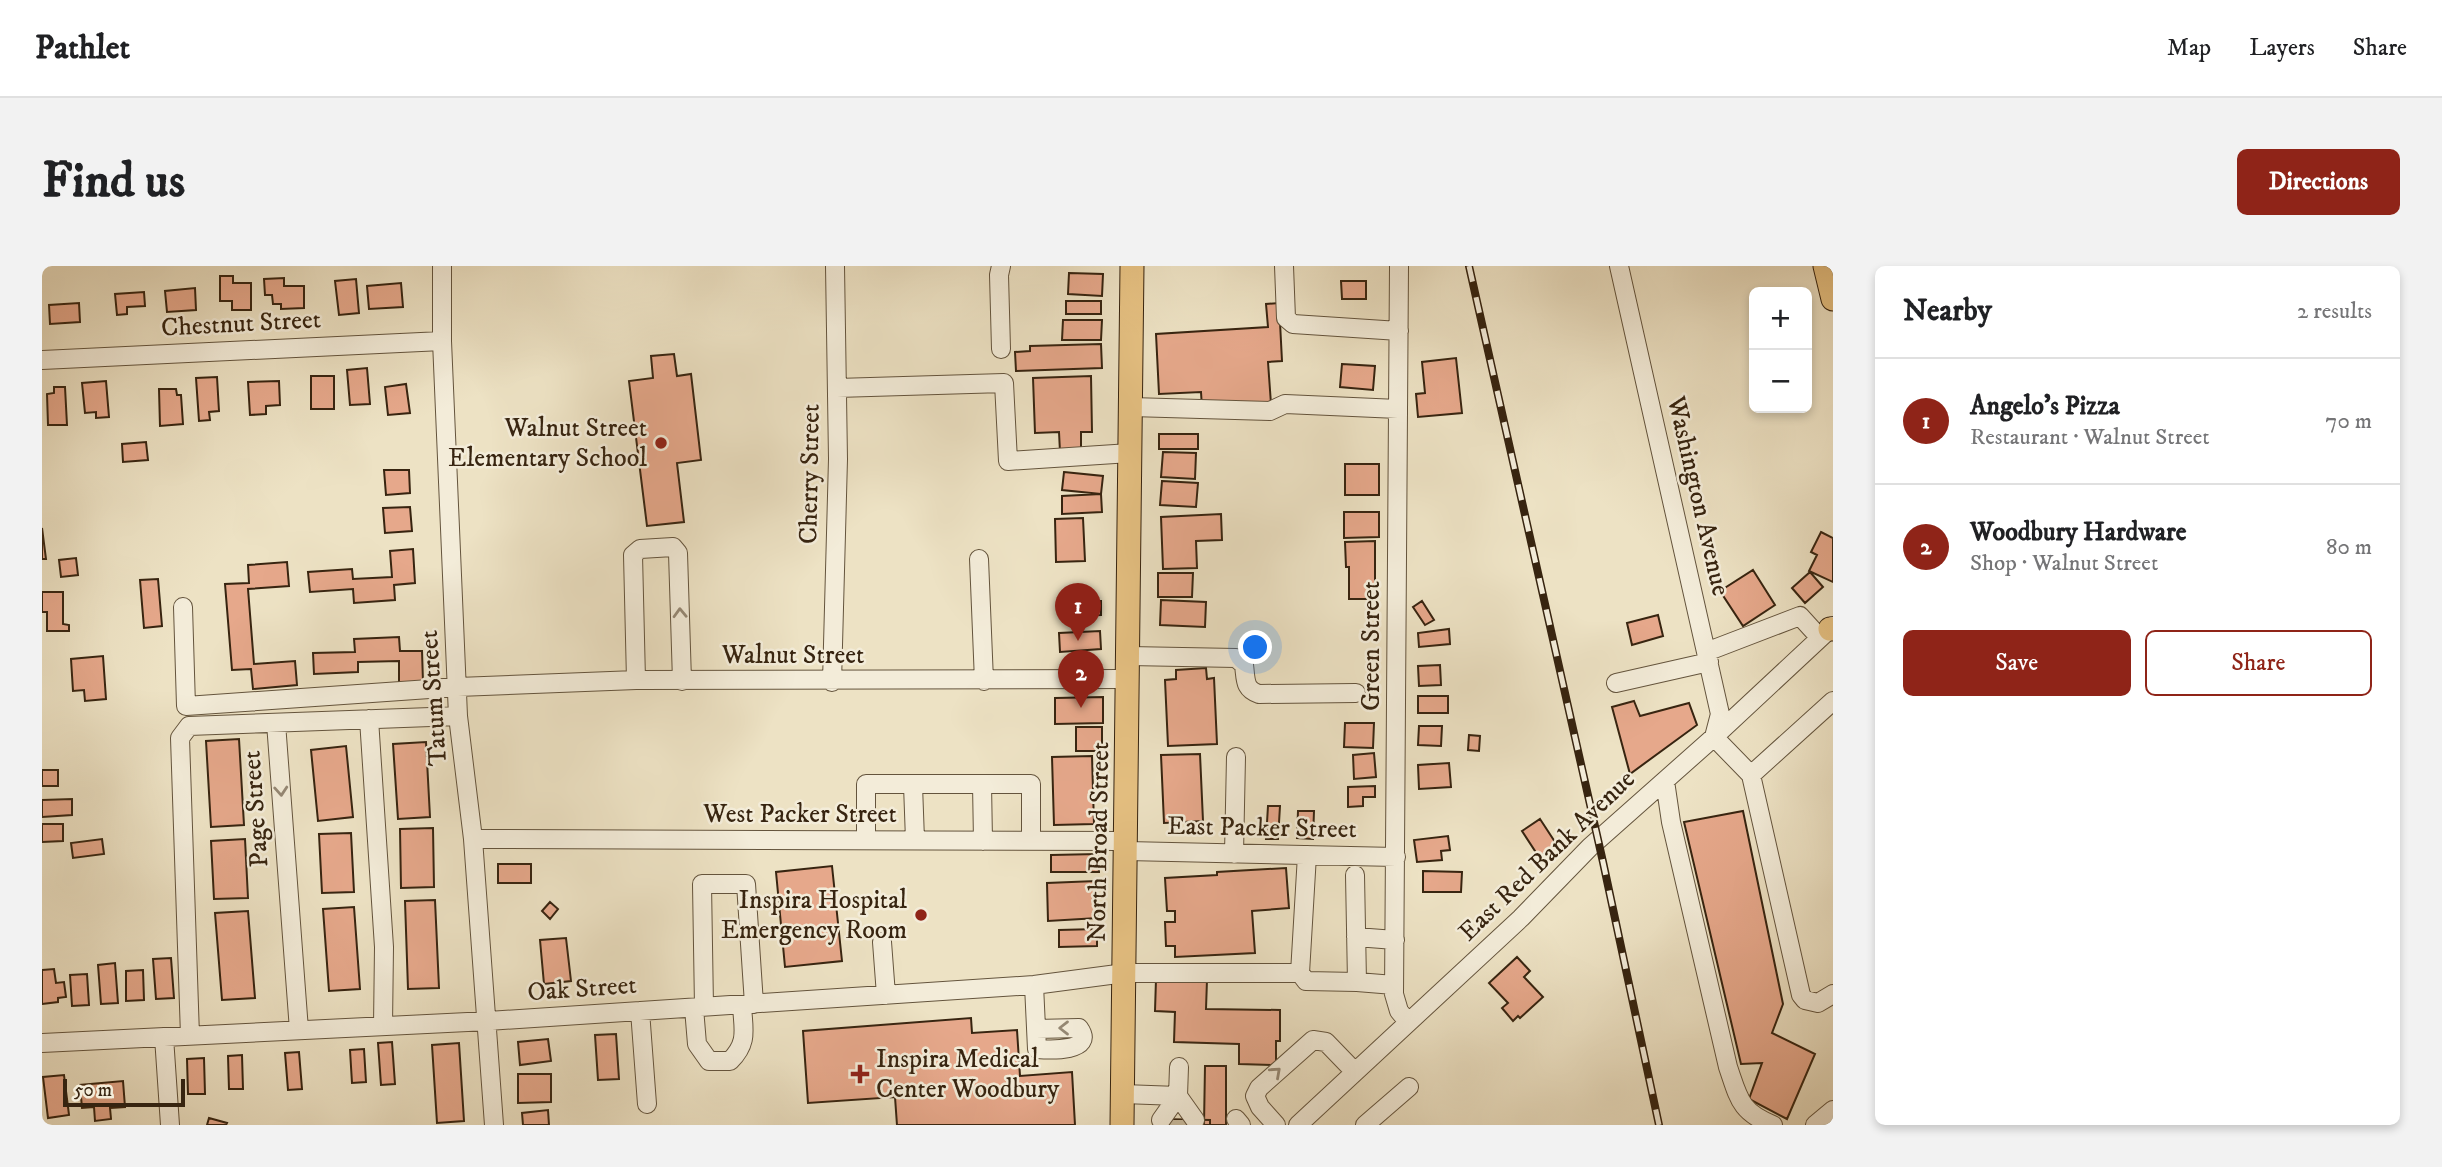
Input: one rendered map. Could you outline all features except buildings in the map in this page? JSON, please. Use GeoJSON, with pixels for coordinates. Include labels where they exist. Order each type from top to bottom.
{"type":"FeatureCollection","features":[{"type":"Feature","properties":{"kind":"main road","name":"North Broad Street"},"geometry":{"type":"LineString","coordinates":[[1122,1125],[1132,266]]}},
{"type":"Feature","properties":{"kind":"main road"},"geometry":{"type":"LineString","coordinates":[[1825,266],[1833,299]]}},
{"type":"Feature","properties":{"kind":"street","name":"Tatum Street"},"geometry":{"type":"LineString","coordinates":[[442,266],[442,341],[458,716],[473,839],[495,1125]]}},
{"type":"Feature","properties":{"kind":"street","name":"Cherry Street"},"geometry":{"type":"LineString","coordinates":[[832,682],[838,459],[835,266]]}},
{"type":"Feature","properties":{"kind":"street"},"geometry":{"type":"LineString","coordinates":[[1001,266],[1001,349]]}},
{"type":"Feature","properties":{"kind":"street"},"geometry":{"type":"LineString","coordinates":[[1283,266],[1286,318],[1293,324],[1399,331]]}},
{"type":"Feature","properties":{"kind":"street","name":"Green Street"},"geometry":{"type":"LineString","coordinates":[[1399,266],[1394,994],[1399,1011],[1408,1022]]}},
{"type":"Feature","properties":{"kind":"street","name":"Washington Avenue"},"geometry":{"type":"LineString","coordinates":[[1619,266],[1720,714],[1714,737]]}},
{"type":"Feature","properties":{"kind":"street","name":"Chestnut Street"},"geometry":{"type":"LineString","coordinates":[[42,360],[442,341]]}},
{"type":"Feature","properties":{"kind":"street"},"geometry":{"type":"LineString","coordinates":[[837,388],[1004,383],[1009,461],[1130,453]]}},
{"type":"Feature","properties":{"kind":"street"},"geometry":{"type":"LineString","coordinates":[[1130,407],[1270,411],[1285,404],[1398,409]]}},
{"type":"Feature","properties":{"kind":"street"},"geometry":{"type":"LineString","coordinates":[[636,680],[632,555],[640,549],[673,547],[678,553],[682,681]]}},
{"type":"Feature","properties":{"kind":"street"},"geometry":{"type":"LineString","coordinates":[[979,559],[984,681]]}},
{"type":"Feature","properties":{"kind":"street","name":"Walnut Street"},"geometry":{"type":"LineString","coordinates":[[183,607],[186,706],[458,687],[636,680],[832,682],[1128,679]]}},
{"type":"Feature","properties":{"kind":"street"},"geometry":{"type":"LineString","coordinates":[[1616,683],[1707,657],[1800,616],[1829,630]]}},
{"type":"Feature","properties":{"kind":"street","name":"East Red Bank Avenue"},"geometry":{"type":"LineString","coordinates":[[1298,1125],[1521,918],[1590,847],[1829,630]]}},
{"type":"Feature","properties":{"kind":"street"},"geometry":{"type":"LineString","coordinates":[[1129,656],[1236,658],[1244,665],[1246,685],[1250,691],[1259,694],[1356,693]]}},
{"type":"Feature","properties":{"kind":"street"},"geometry":{"type":"LineString","coordinates":[[1751,775],[1833,701]]}},
{"type":"Feature","properties":{"kind":"street","name":"Page Street"},"geometry":{"type":"LineString","coordinates":[[299,1030],[276,723],[458,716]]}},
{"type":"Feature","properties":{"kind":"street"},"geometry":{"type":"LineString","coordinates":[[369,719],[384,947],[383,1026]]}},
{"type":"Feature","properties":{"kind":"street"},"geometry":{"type":"LineString","coordinates":[[190,1036],[180,738],[189,726],[276,723]]}},
{"type":"Feature","properties":{"kind":"street"},"geometry":{"type":"LineString","coordinates":[[1714,737],[1751,775],[1801,995],[1805,1000],[1818,1003],[1833,993]]}},
{"type":"Feature","properties":{"kind":"street"},"geometry":{"type":"LineString","coordinates":[[1234,854],[1236,757]]}},
{"type":"Feature","properties":{"kind":"street"},"geometry":{"type":"LineString","coordinates":[[1665,781],[1671,822],[1728,1067],[1741,1105],[1756,1118],[1773,1125]]}},
{"type":"Feature","properties":{"kind":"street"},"geometry":{"type":"LineString","coordinates":[[982,784],[983,841]]}},
{"type":"Feature","properties":{"kind":"street"},"geometry":{"type":"LineString","coordinates":[[866,840],[866,785],[1031,784],[1031,841]]}},
{"type":"Feature","properties":{"kind":"street"},"geometry":{"type":"LineString","coordinates":[[913,785],[915,840]]}},
{"type":"Feature","properties":{"kind":"street","name":"West Packer Street"},"geometry":{"type":"LineString","coordinates":[[473,839],[1031,841],[1127,846]]}},
{"type":"Feature","properties":{"kind":"street","name":"East Packer Street"},"geometry":{"type":"LineString","coordinates":[[1127,846],[1234,854],[1396,857]]}},
{"type":"Feature","properties":{"kind":"street"},"geometry":{"type":"LineString","coordinates":[[1300,973],[1307,855]]}},
{"type":"Feature","properties":{"kind":"street"},"geometry":{"type":"LineString","coordinates":[[1354,875],[1357,982],[1394,985]]}},
{"type":"Feature","properties":{"kind":"street"},"geometry":{"type":"LineString","coordinates":[[702,884],[746,884],[748,1004],[744,1041],[740,1051],[730,1061],[709,1061],[697,1044],[699,1007],[702,884]]}},
{"type":"Feature","properties":{"kind":"street"},"geometry":{"type":"LineString","coordinates":[[1356,937],[1395,940]]}},
{"type":"Feature","properties":{"kind":"street"},"geometry":{"type":"LineString","coordinates":[[878,946],[880,995]]}},
{"type":"Feature","properties":{"kind":"street","name":"Oak Street"},"geometry":{"type":"LineString","coordinates":[[42,1043],[488,1021],[1034,985],[1125,973],[1300,973],[1306,981],[1357,982]]}},
{"type":"Feature","properties":{"kind":"street"},"geometry":{"type":"LineString","coordinates":[[1034,985],[1036,1028]]}},
{"type":"Feature","properties":{"kind":"street"},"geometry":{"type":"LineString","coordinates":[[640,1011],[647,1104]]}},
{"type":"Feature","properties":{"kind":"street"},"geometry":{"type":"LineString","coordinates":[[164,1037],[170,1125]]}},
{"type":"Feature","properties":{"kind":"street"},"geometry":{"type":"LineString","coordinates":[[1276,1125],[1260,1107],[1255,1096],[1259,1088],[1313,1040],[1326,1042],[1355,1072]]}},
{"type":"Feature","properties":{"kind":"street"},"geometry":{"type":"LineString","coordinates":[[1178,1096],[1179,1120],[1179,1067]]}},
{"type":"Feature","properties":{"kind":"street"},"geometry":{"type":"LineString","coordinates":[[1365,1125],[1409,1087]]}},
{"type":"Feature","properties":{"kind":"street"},"geometry":{"type":"LineString","coordinates":[[1123,1094],[1178,1096]]}},
{"type":"Feature","properties":{"kind":"street"},"geometry":{"type":"LineString","coordinates":[[1815,1125],[1833,1110]]}},
{"type":"Feature","properties":{"kind":"tunnel"},"geometry":{"type":"LineString","coordinates":[[1179,1120],[1179,1125]]}},
{"type":"Feature","properties":{"kind":"railway"},"geometry":{"type":"LineString","coordinates":[[1469,266],[1603,862],[1659,1125]]}},
{"type":"Feature","properties":{"kind":"place","name":"Walnut Street Elementary School"},"geometry":{"type":"Point","coordinates":[661,443]}},
{"type":"Feature","properties":{"kind":"place","name":"Angelo's Pizza"},"geometry":{"type":"Point","coordinates":[1078,641]}},
{"type":"Feature","properties":{"kind":"place","name":"Woodbury Hardware"},"geometry":{"type":"Point","coordinates":[1081,708]}},
{"type":"Feature","properties":{"kind":"place","name":"Inspira Hospital Emergency Room"},"geometry":{"type":"Point","coordinates":[921,915]}},
{"type":"Feature","properties":{"kind":"place","name":"Inspira Medical Center Woodbury"},"geometry":{"type":"Point","coordinates":[860,1074]}}]}
